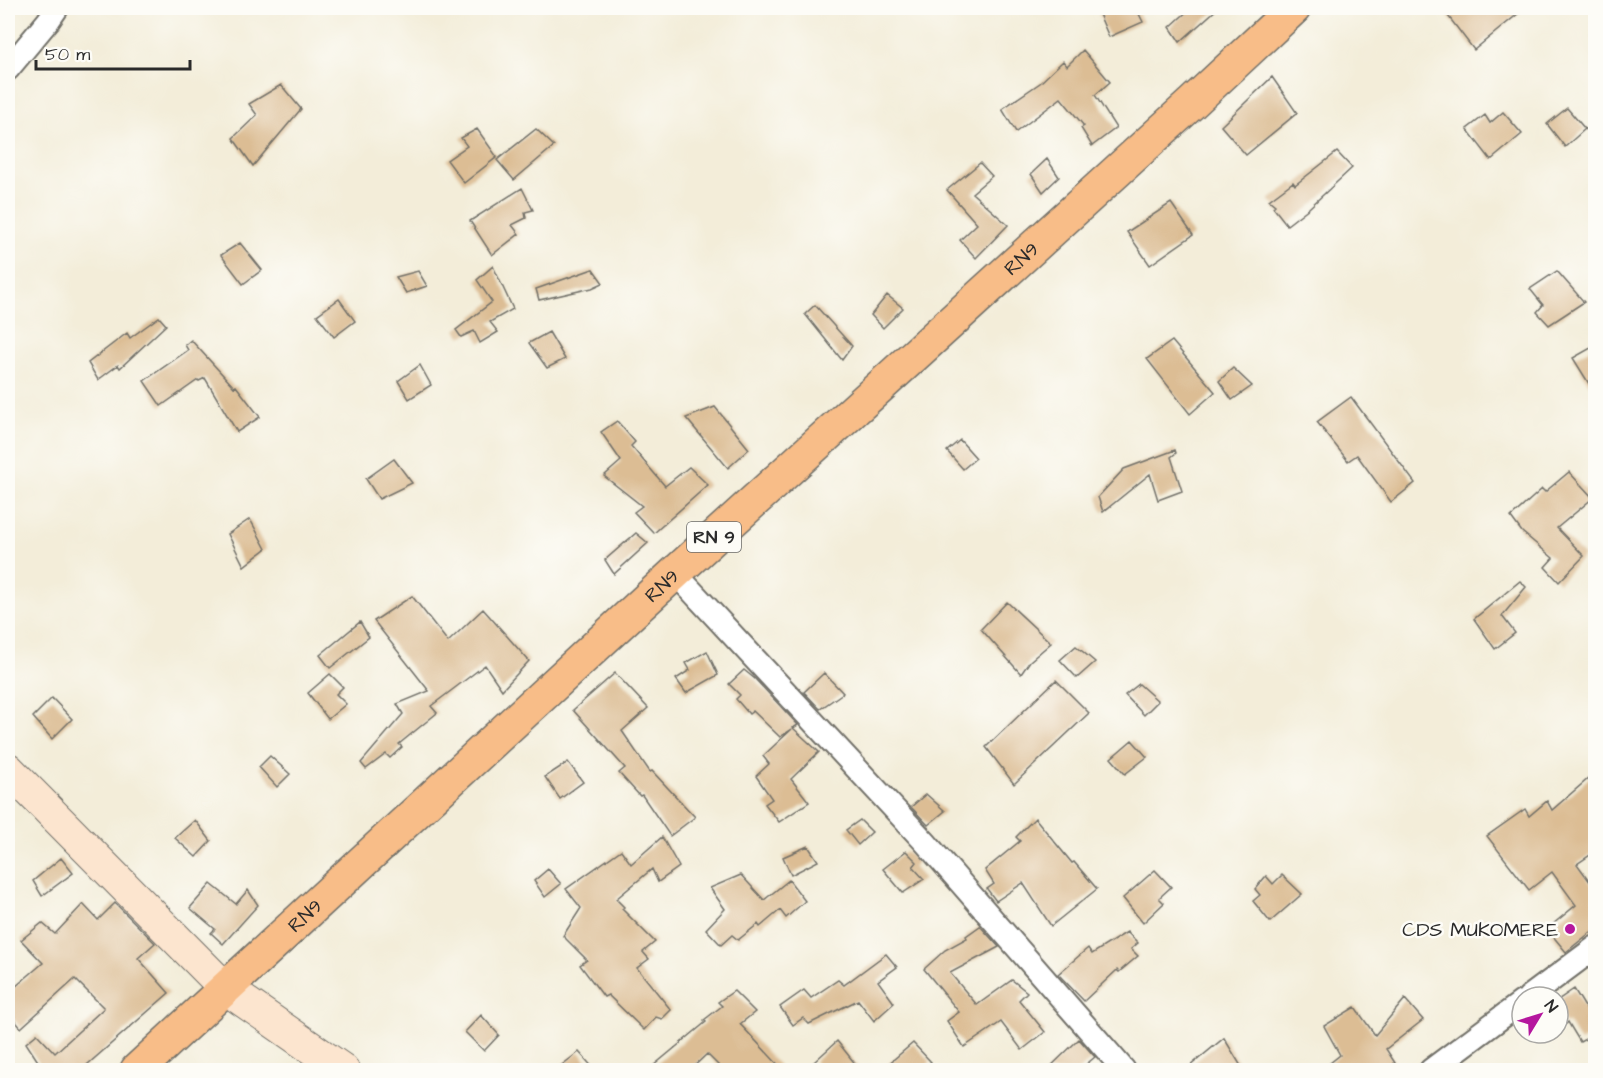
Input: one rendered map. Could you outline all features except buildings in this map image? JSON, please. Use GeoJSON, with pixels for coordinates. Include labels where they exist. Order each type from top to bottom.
{"type":"FeatureCollection","features":[{"type":"Feature","properties":{"kind":"main road","name":"RN9"},"geometry":{"type":"LineString","coordinates":[[137,1071],[675,573],[1294,8]]}},
{"type":"Feature","properties":{"kind":"street"},"geometry":{"type":"LineString","coordinates":[[8,69],[57,8]]}},
{"type":"Feature","properties":{"kind":"street"},"geometry":{"type":"LineString","coordinates":[[675,573],[925,842],[1124,1071]]}},
{"type":"Feature","properties":{"kind":"street"},"geometry":{"type":"LineString","coordinates":[[8,769],[225,988],[343,1071]]}},
{"type":"Feature","properties":{"kind":"street"},"geometry":{"type":"LineString","coordinates":[[1545,985],[1596,947]]}},
{"type":"Feature","properties":{"kind":"street"},"geometry":{"type":"LineString","coordinates":[[1431,1071],[1510,1011]]}},
{"type":"Feature","properties":{"kind":"place","name":"CDS MUKOMERE"},"geometry":{"type":"Point","coordinates":[1570,929]}}]}
